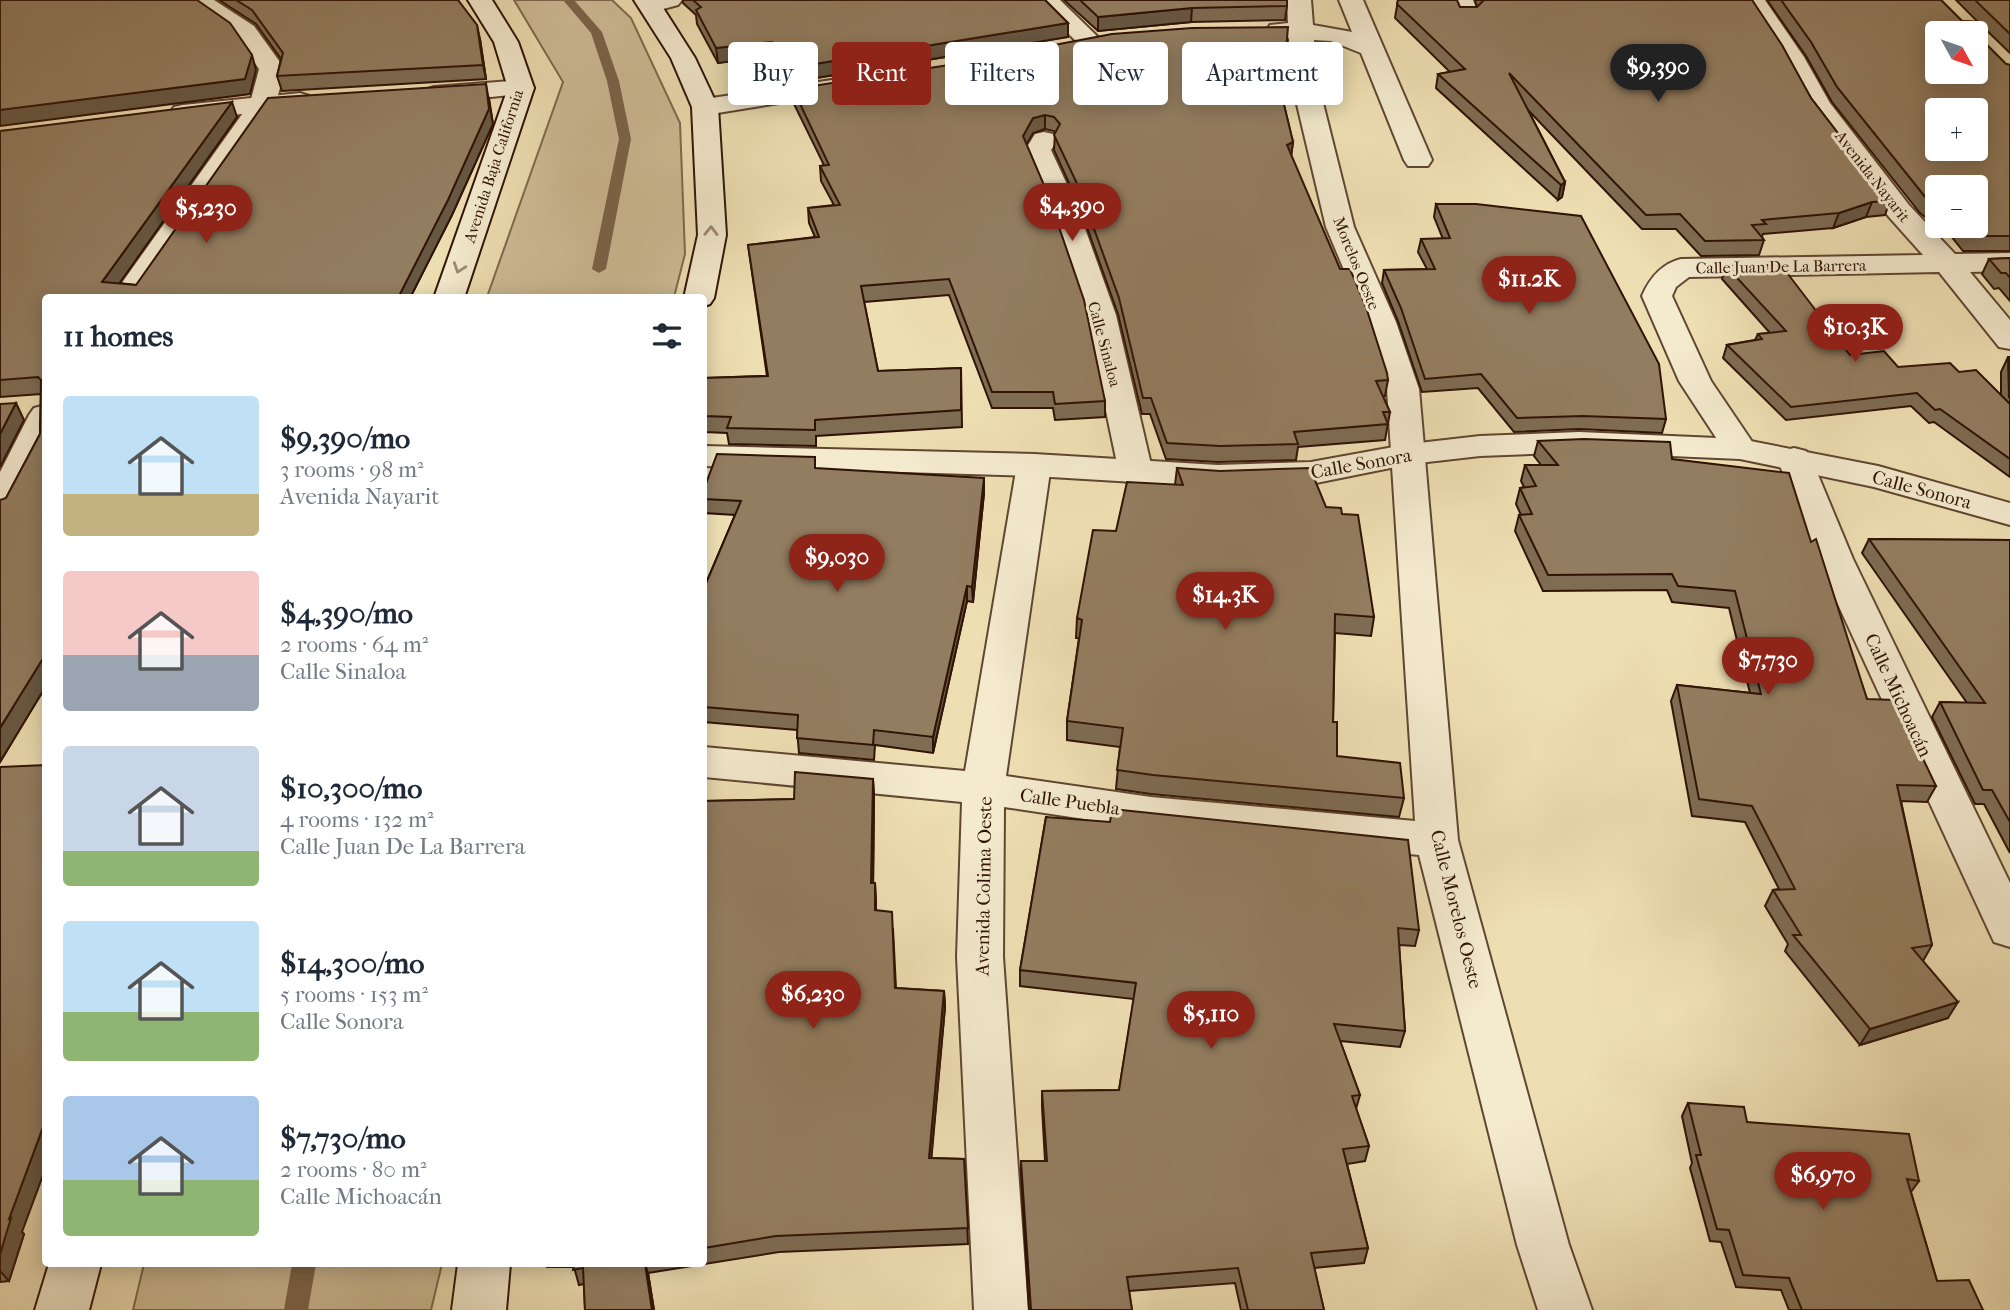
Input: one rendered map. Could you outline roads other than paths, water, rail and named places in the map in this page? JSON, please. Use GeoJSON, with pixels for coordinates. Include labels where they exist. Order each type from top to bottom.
{"type":"FeatureCollection","features":[{"type":"Feature","properties":{"kind":"street"},"geometry":{"type":"LineString","coordinates":[[129,294],[263,103],[272,69],[245,31],[198,0]]}},
{"type":"Feature","properties":{"kind":"street","name":"Avenida Baja California"},"geometry":{"type":"LineString","coordinates":[[450,294],[522,88],[506,42],[480,0]]}},
{"type":"Feature","properties":{"kind":"street"},"geometry":{"type":"LineString","coordinates":[[1046,0],[1101,40],[1065,47]]}},
{"type":"Feature","properties":{"kind":"street","name":"Morelos Oeste"},"geometry":{"type":"LineString","coordinates":[[1299,0],[1304,79],[1340,227],[1381,322],[1403,389],[1410,454]]}},
{"type":"Feature","properties":{"kind":"street"},"geometry":{"type":"LineString","coordinates":[[1351,0],[1418,160]]}},
{"type":"Feature","properties":{"kind":"street","name":"Avenida Nayarit"},"geometry":{"type":"LineString","coordinates":[[1753,0],[1792,57],[1818,105],[1899,211],[1948,264],[2010,340]]}},
{"type":"Feature","properties":{"kind":"street"},"geometry":{"type":"LineString","coordinates":[[656,2],[705,107],[712,235],[700,294]]}},
{"type":"Feature","properties":{"kind":"street"},"geometry":{"type":"LineString","coordinates":[[1261,31],[1303,30],[1335,34],[1371,48]]}},
{"type":"Feature","properties":{"kind":"street"},"geometry":{"type":"LineString","coordinates":[[705,107],[832,87]]}},
{"type":"Feature","properties":{"kind":"street"},"geometry":{"type":"LineString","coordinates":[[414,96],[522,88]]}},
{"type":"Feature","properties":{"kind":"street"},"geometry":{"type":"LineString","coordinates":[[152,117],[263,103],[326,100]]}},
{"type":"Feature","properties":{"kind":"street","name":"Calle Sinaloa"},"geometry":{"type":"LineString","coordinates":[[1044,140],[1038,150],[1063,206],[1101,315],[1136,473]]}},
{"type":"Feature","properties":{"kind":"street","name":"Calle Juan De La Barrera"},"geometry":{"type":"LineString","coordinates":[[1740,449],[1695,381],[1657,296],[1669,277],[1681,268],[1703,265],[2010,262]]}},
{"type":"Feature","properties":{"kind":"street"},"geometry":{"type":"LineString","coordinates":[[11,408],[42,406]]}},
{"type":"Feature","properties":{"kind":"street"},"geometry":{"type":"LineString","coordinates":[[0,506],[42,423]]}},
{"type":"Feature","properties":{"kind":"street","name":"Calle Sonora"},"geometry":{"type":"LineString","coordinates":[[707,456],[1034,465],[1218,476],[1311,473],[1410,454],[1480,446],[1579,442],[1740,449],[1878,477],[2010,514]]}},
{"type":"Feature","properties":{"kind":"street","name":"Calle Morelos Oeste"},"geometry":{"type":"LineString","coordinates":[[1410,454],[1437,840],[1543,1245],[1565,1310]]}},
{"type":"Feature","properties":{"kind":"street","name":"Calle Michoacán"},"geometry":{"type":"LineString","coordinates":[[1794,458],[1835,559],[2010,929]]}},
{"type":"Feature","properties":{"kind":"street","name":"Avenida Colima Oeste"},"geometry":{"type":"LineString","coordinates":[[1001,1310],[980,957],[984,788],[1034,465]]}},
{"type":"Feature","properties":{"kind":"street","name":"Calle Puebla"},"geometry":{"type":"LineString","coordinates":[[707,762],[984,788],[1151,813],[1437,840]]}},
{"type":"Feature","properties":{"kind":"street"},"geometry":{"type":"LineString","coordinates":[[62,1310],[74,1267]]}},
{"type":"Feature","properties":{"kind":"street"},"geometry":{"type":"LineString","coordinates":[[479,1310],[484,1267]]}},
{"type":"Feature","properties":{"kind":"waterway"},"geometry":{"type":"LineString","coordinates":[[568,0],[596,32],[613,81],[625,139],[599,269]]}},
{"type":"Feature","properties":{"kind":"waterway"},"geometry":{"type":"LineString","coordinates":[[296,1310],[303,1267]]}}]}
